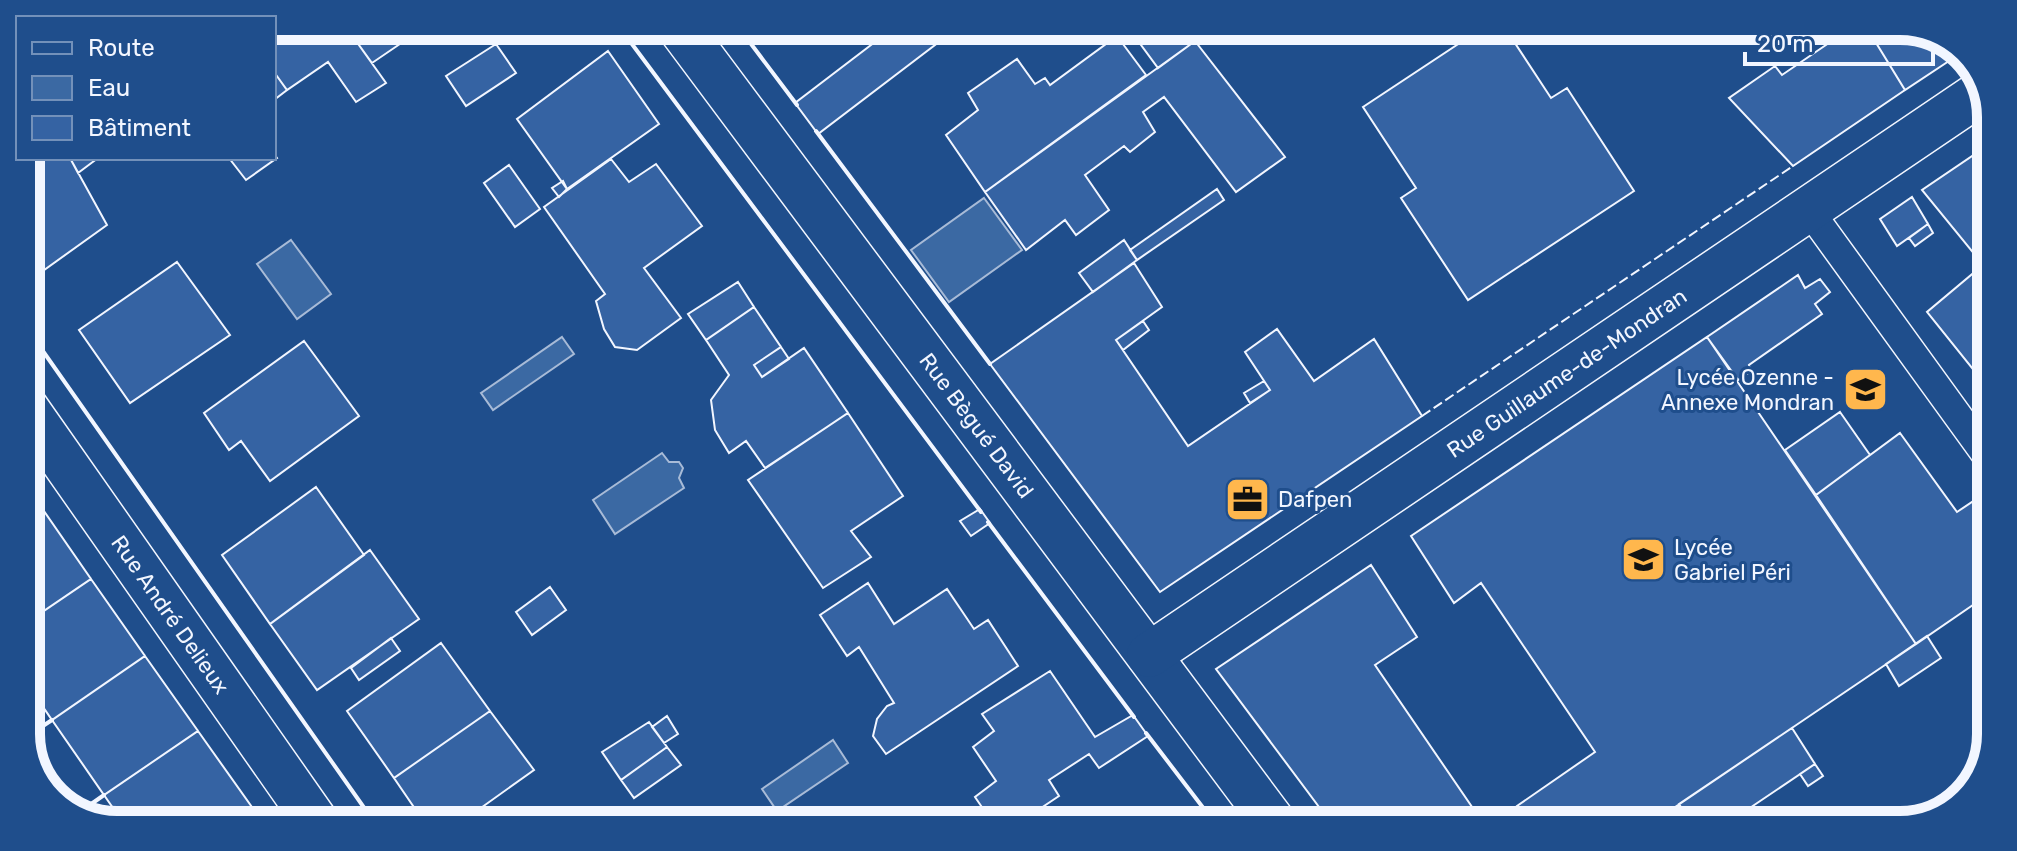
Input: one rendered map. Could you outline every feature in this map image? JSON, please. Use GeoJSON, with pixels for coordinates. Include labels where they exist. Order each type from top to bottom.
{"type":"FeatureCollection","features":[{"type":"Feature","properties":{"kind":"street","name":"Rue Bègué David"},"geometry":{"type":"LineString","coordinates":[[689,40],[1265,811]]}},
{"type":"Feature","properties":{"kind":"street","name":"Rue Guillaume-de-Mondran"},"geometry":{"type":"LineString","coordinates":[[1149,655],[1974,97]]}},
{"type":"Feature","properties":{"kind":"street","name":"Rue André Delieux"},"geometry":{"type":"LineString","coordinates":[[40,428],[308,811]]}},
{"type":"Feature","properties":{"kind":"lane"},"geometry":{"type":"LineString","coordinates":[[1808,209],[1977,442]]}},
{"type":"Feature","properties":{"kind":"water"},"geometry":{"type":"Polygon","coordinates":[[[984,198],[1022,250],[949,302],[911,250],[984,198]]]}},
{"type":"Feature","properties":{"kind":"water"},"geometry":{"type":"Polygon","coordinates":[[[291,240],[331,294],[297,319],[257,264],[291,240]]]}},
{"type":"Feature","properties":{"kind":"water"},"geometry":{"type":"Polygon","coordinates":[[[562,337],[574,354],[493,410],[481,393],[562,337]]]}},
{"type":"Feature","properties":{"kind":"water"},"geometry":{"type":"Polygon","coordinates":[[[662,453],[669,462],[679,462],[683,468],[679,478],[684,488],[615,534],[593,500],[662,453]]]}},
{"type":"Feature","properties":{"kind":"water"},"geometry":{"type":"Polygon","coordinates":[[[833,740],[848,763],[777,811],[762,789],[833,740]]]}},
{"type":"Feature","properties":{"kind":"building"},"geometry":{"type":"Polygon","coordinates":[[[276,40],[355,40],[386,83],[356,102],[328,62],[287,90],[276,75],[276,40]]]}},
{"type":"Feature","properties":{"kind":"building"},"geometry":{"type":"Polygon","coordinates":[[[355,40],[406,40],[372,63],[355,40]]]}},
{"type":"Feature","properties":{"kind":"building"},"geometry":{"type":"Polygon","coordinates":[[[878,40],[942,40],[818,134],[795,103],[878,40]]]}},
{"type":"Feature","properties":{"kind":"building"},"geometry":{"type":"Polygon","coordinates":[[[1112,40],[1120,40],[1146,75],[985,192],[946,135],[978,110],[968,93],[1017,59],[1035,84],[1045,78],[1050,85],[1112,40]]]}},
{"type":"Feature","properties":{"kind":"building"},"geometry":{"type":"Polygon","coordinates":[[[1137,40],[1194,40],[1195,41],[1158,68],[1137,40]]]}},
{"type":"Feature","properties":{"kind":"building"},"geometry":{"type":"Polygon","coordinates":[[[1464,40],[1513,40],[1551,98],[1567,88],[1634,191],[1468,300],[1401,198],[1416,188],[1363,107],[1464,40]]]}},
{"type":"Feature","properties":{"kind":"building"},"geometry":{"type":"Polygon","coordinates":[[[1833,40],[1874,40],[1905,90],[1793,166],[1729,98],[1775,66],[1782,75],[1833,40]]]}},
{"type":"Feature","properties":{"kind":"building"},"geometry":{"type":"Polygon","coordinates":[[[1874,40],[1915,41],[1938,50],[1951,60],[1905,90],[1874,40]]]}},
{"type":"Feature","properties":{"kind":"building"},"geometry":{"type":"Polygon","coordinates":[[[1195,41],[1285,157],[1236,192],[1164,97],[1143,112],[1155,132],[1130,152],[1124,146],[1085,175],[1109,210],[1076,235],[1065,220],[1026,250],[985,192],[1195,41]]]}},
{"type":"Feature","properties":{"kind":"building"},"geometry":{"type":"Polygon","coordinates":[[[496,44],[516,73],[466,106],[446,76],[496,44]]]}},
{"type":"Feature","properties":{"kind":"building"},"geometry":{"type":"Polygon","coordinates":[[[608,51],[659,124],[567,189],[517,119],[608,51]]]}},
{"type":"Feature","properties":{"kind":"building"},"geometry":{"type":"Polygon","coordinates":[[[276,75],[287,90],[276,98],[276,75]]]}},
{"type":"Feature","properties":{"kind":"building"},"geometry":{"type":"Polygon","coordinates":[[[1977,153],[1977,257],[1922,190],[1977,153]]]}},
{"type":"Feature","properties":{"kind":"building"},"geometry":{"type":"Polygon","coordinates":[[[611,159],[629,182],[656,164],[702,226],[644,268],[681,318],[637,350],[615,347],[604,329],[596,301],[605,294],[544,207],[611,159]]]}},
{"type":"Feature","properties":{"kind":"building"},"geometry":{"type":"Polygon","coordinates":[[[40,160],[71,160],[107,225],[40,273],[40,160]]]}},
{"type":"Feature","properties":{"kind":"building"},"geometry":{"type":"Polygon","coordinates":[[[71,160],[95,160],[78,173],[71,160]]]}},
{"type":"Feature","properties":{"kind":"building"},"geometry":{"type":"Polygon","coordinates":[[[231,160],[274,160],[246,180],[231,160]]]}},
{"type":"Feature","properties":{"kind":"building"},"geometry":{"type":"Polygon","coordinates":[[[509,165],[540,209],[515,227],[484,183],[509,165]]]}},
{"type":"Feature","properties":{"kind":"building"},"geometry":{"type":"Polygon","coordinates":[[[563,181],[567,189],[559,197],[552,188],[563,181]]]}},
{"type":"Feature","properties":{"kind":"building"},"geometry":{"type":"Polygon","coordinates":[[[1217,189],[1224,200],[1137,260],[1130,250],[1217,189]]]}},
{"type":"Feature","properties":{"kind":"building"},"geometry":{"type":"Polygon","coordinates":[[[1912,197],[1928,224],[1897,246],[1880,219],[1912,197]]]}},
{"type":"Feature","properties":{"kind":"building"},"geometry":{"type":"Polygon","coordinates":[[[1928,224],[1933,233],[1915,246],[1909,238],[1928,224]]]}},
{"type":"Feature","properties":{"kind":"building"},"geometry":{"type":"Polygon","coordinates":[[[1124,240],[1137,260],[1093,292],[1079,273],[1124,240]]]}},
{"type":"Feature","properties":{"kind":"building"},"geometry":{"type":"Polygon","coordinates":[[[177,262],[230,335],[130,403],[79,330],[177,262]]]}},
{"type":"Feature","properties":{"kind":"building"},"geometry":{"type":"Polygon","coordinates":[[[1134,263],[1162,307],[1116,340],[1188,446],[1270,390],[1245,352],[1277,329],[1314,381],[1374,339],[1422,416],[1160,592],[990,364],[1134,263]]]}},
{"type":"Feature","properties":{"kind":"building"},"geometry":{"type":"Polygon","coordinates":[[[1977,270],[1977,374],[1927,312],[1977,270]]]}},
{"type":"Feature","properties":{"kind":"building"},"geometry":{"type":"Polygon","coordinates":[[[1798,275],[1805,288],[1820,279],[1830,292],[1815,304],[1822,314],[1749,365],[1751,371],[1738,380],[1707,337],[1798,275]]]}},
{"type":"Feature","properties":{"kind":"building"},"geometry":{"type":"Polygon","coordinates":[[[738,282],[754,307],[706,340],[688,314],[738,282]]]}},
{"type":"Feature","properties":{"kind":"building"},"geometry":{"type":"Polygon","coordinates":[[[754,307],[781,347],[754,365],[762,377],[804,348],[848,413],[765,468],[746,441],[729,453],[715,430],[711,400],[729,375],[706,340],[754,307]]]}},
{"type":"Feature","properties":{"kind":"building"},"geometry":{"type":"Polygon","coordinates":[[[1143,321],[1149,330],[1123,350],[1116,340],[1143,321]]]}},
{"type":"Feature","properties":{"kind":"building","name":"Lycée Gabriel Péri"},"geometry":{"type":"Polygon","coordinates":[[[1707,337],[1916,644],[1669,811],[1520,811],[1517,806],[1595,752],[1481,583],[1454,603],[1411,536],[1707,337]]]}},
{"type":"Feature","properties":{"kind":"building"},"geometry":{"type":"Polygon","coordinates":[[[304,341],[359,416],[270,481],[241,441],[229,450],[204,413],[304,341]]]}},
{"type":"Feature","properties":{"kind":"building"},"geometry":{"type":"Polygon","coordinates":[[[781,347],[789,359],[762,377],[754,365],[781,347]]]}},
{"type":"Feature","properties":{"kind":"building"},"geometry":{"type":"Polygon","coordinates":[[[1264,381],[1270,390],[1250,403],[1244,393],[1264,381]]]}},
{"type":"Feature","properties":{"kind":"building"},"geometry":{"type":"Polygon","coordinates":[[[1840,412],[1870,455],[1816,495],[1785,450],[1840,412]]]}},
{"type":"Feature","properties":{"kind":"building"},"geometry":{"type":"Polygon","coordinates":[[[848,413],[903,496],[851,531],[871,557],[823,588],[748,480],[848,413]]]}},
{"type":"Feature","properties":{"kind":"building"},"geometry":{"type":"Polygon","coordinates":[[[1900,433],[1957,512],[1977,499],[1977,602],[1916,644],[1816,495],[1900,433]]]}},
{"type":"Feature","properties":{"kind":"building"},"geometry":{"type":"Polygon","coordinates":[[[316,487],[364,555],[270,624],[222,555],[316,487]]]}},
{"type":"Feature","properties":{"kind":"building"},"geometry":{"type":"Polygon","coordinates":[[[40,505],[91,579],[40,614],[40,505]]]}},
{"type":"Feature","properties":{"kind":"building"},"geometry":{"type":"Polygon","coordinates":[[[980,509],[990,523],[971,536],[960,521],[980,509]]]}},
{"type":"Feature","properties":{"kind":"building"},"geometry":{"type":"Polygon","coordinates":[[[370,550],[419,619],[317,690],[270,624],[370,550]]]}},
{"type":"Feature","properties":{"kind":"building"},"geometry":{"type":"Polygon","coordinates":[[[1371,565],[1417,637],[1375,665],[1475,811],[1322,811],[1216,669],[1371,565]]]}},
{"type":"Feature","properties":{"kind":"building"},"geometry":{"type":"Polygon","coordinates":[[[91,579],[145,656],[52,720],[40,702],[40,614],[91,579]]]}},
{"type":"Feature","properties":{"kind":"building"},"geometry":{"type":"Polygon","coordinates":[[[868,583],[894,624],[947,589],[974,629],[988,620],[1018,666],[886,754],[873,736],[877,719],[887,706],[894,703],[859,647],[847,656],[820,615],[868,583]]]}},
{"type":"Feature","properties":{"kind":"building"},"geometry":{"type":"Polygon","coordinates":[[[550,587],[566,610],[532,635],[516,612],[550,587]]]}},
{"type":"Feature","properties":{"kind":"building"},"geometry":{"type":"Polygon","coordinates":[[[1927,636],[1941,658],[1899,686],[1886,664],[1927,636]]]}},
{"type":"Feature","properties":{"kind":"building"},"geometry":{"type":"Polygon","coordinates":[[[391,638],[400,651],[359,680],[351,668],[391,638]]]}},
{"type":"Feature","properties":{"kind":"building"},"geometry":{"type":"Polygon","coordinates":[[[441,643],[490,711],[394,778],[347,711],[441,643]]]}},
{"type":"Feature","properties":{"kind":"building"},"geometry":{"type":"Polygon","coordinates":[[[145,656],[198,731],[104,795],[52,720],[145,656]]]}},
{"type":"Feature","properties":{"kind":"building"},"geometry":{"type":"Polygon","coordinates":[[[1050,671],[1095,737],[1133,715],[1148,736],[1099,768],[1089,754],[1049,780],[1059,796],[1036,811],[985,811],[975,797],[996,781],[973,747],[994,731],[982,714],[1050,671]]]}},
{"type":"Feature","properties":{"kind":"building"},"geometry":{"type":"Polygon","coordinates":[[[490,711],[534,770],[477,811],[417,811],[394,778],[490,711]]]}},
{"type":"Feature","properties":{"kind":"building"},"geometry":{"type":"Polygon","coordinates":[[[667,716],[678,734],[664,743],[652,727],[667,716]]]}},
{"type":"Feature","properties":{"kind":"building"},"geometry":{"type":"Polygon","coordinates":[[[649,722],[667,747],[621,780],[602,752],[649,722]]]}},
{"type":"Feature","properties":{"kind":"building"},"geometry":{"type":"Polygon","coordinates":[[[1792,728],[1815,764],[1745,811],[1684,811],[1679,804],[1792,728]]]}},
{"type":"Feature","properties":{"kind":"building"},"geometry":{"type":"Polygon","coordinates":[[[198,731],[254,810],[115,811],[104,795],[198,731]]]}},
{"type":"Feature","properties":{"kind":"building"},"geometry":{"type":"Polygon","coordinates":[[[667,747],[681,765],[634,798],[621,780],[667,747]]]}},
{"type":"Feature","properties":{"kind":"building"},"geometry":{"type":"Polygon","coordinates":[[[1815,764],[1823,776],[1808,786],[1800,774],[1815,764]]]}},
{"type":"Feature","properties":{"kind":"fence"},"geometry":{"type":"LineString","coordinates":[[1422,416],[1793,166]]}},
{"type":"Feature","properties":{"kind":"wall"},"geometry":{"type":"LineString","coordinates":[[629,40],[981,512]]}},
{"type":"Feature","properties":{"kind":"wall"},"geometry":{"type":"LineString","coordinates":[[748,40],[797,105]]}},
{"type":"Feature","properties":{"kind":"wall"},"geometry":{"type":"LineString","coordinates":[[816,131],[990,364]]}},
{"type":"Feature","properties":{"kind":"wall"},"geometry":{"type":"LineString","coordinates":[[40,347],[366,811]]}},
{"type":"Feature","properties":{"kind":"wall"},"geometry":{"type":"LineString","coordinates":[[988,522],[1134,717]]}},
{"type":"Feature","properties":{"kind":"wall"},"geometry":{"type":"LineString","coordinates":[[40,728],[52,720]]}},
{"type":"Feature","properties":{"kind":"wall"},"geometry":{"type":"LineString","coordinates":[[1146,733],[1206,811]]}},
{"type":"Feature","properties":{"kind":"wall"},"geometry":{"type":"LineString","coordinates":[[89,805],[104,795]]}},
{"type":"Feature","properties":{"kind":"place","name":"Lycée Ozenne - Annexe Mondran"},"geometry":{"type":"Point","coordinates":[1865,390]}},
{"type":"Feature","properties":{"kind":"place","name":"Dafpen"},"geometry":{"type":"Point","coordinates":[1247,499]}},
{"type":"Feature","properties":{"kind":"place","name":"Lycée Gabriel Péri"},"geometry":{"type":"Point","coordinates":[1643,560]}}]}
